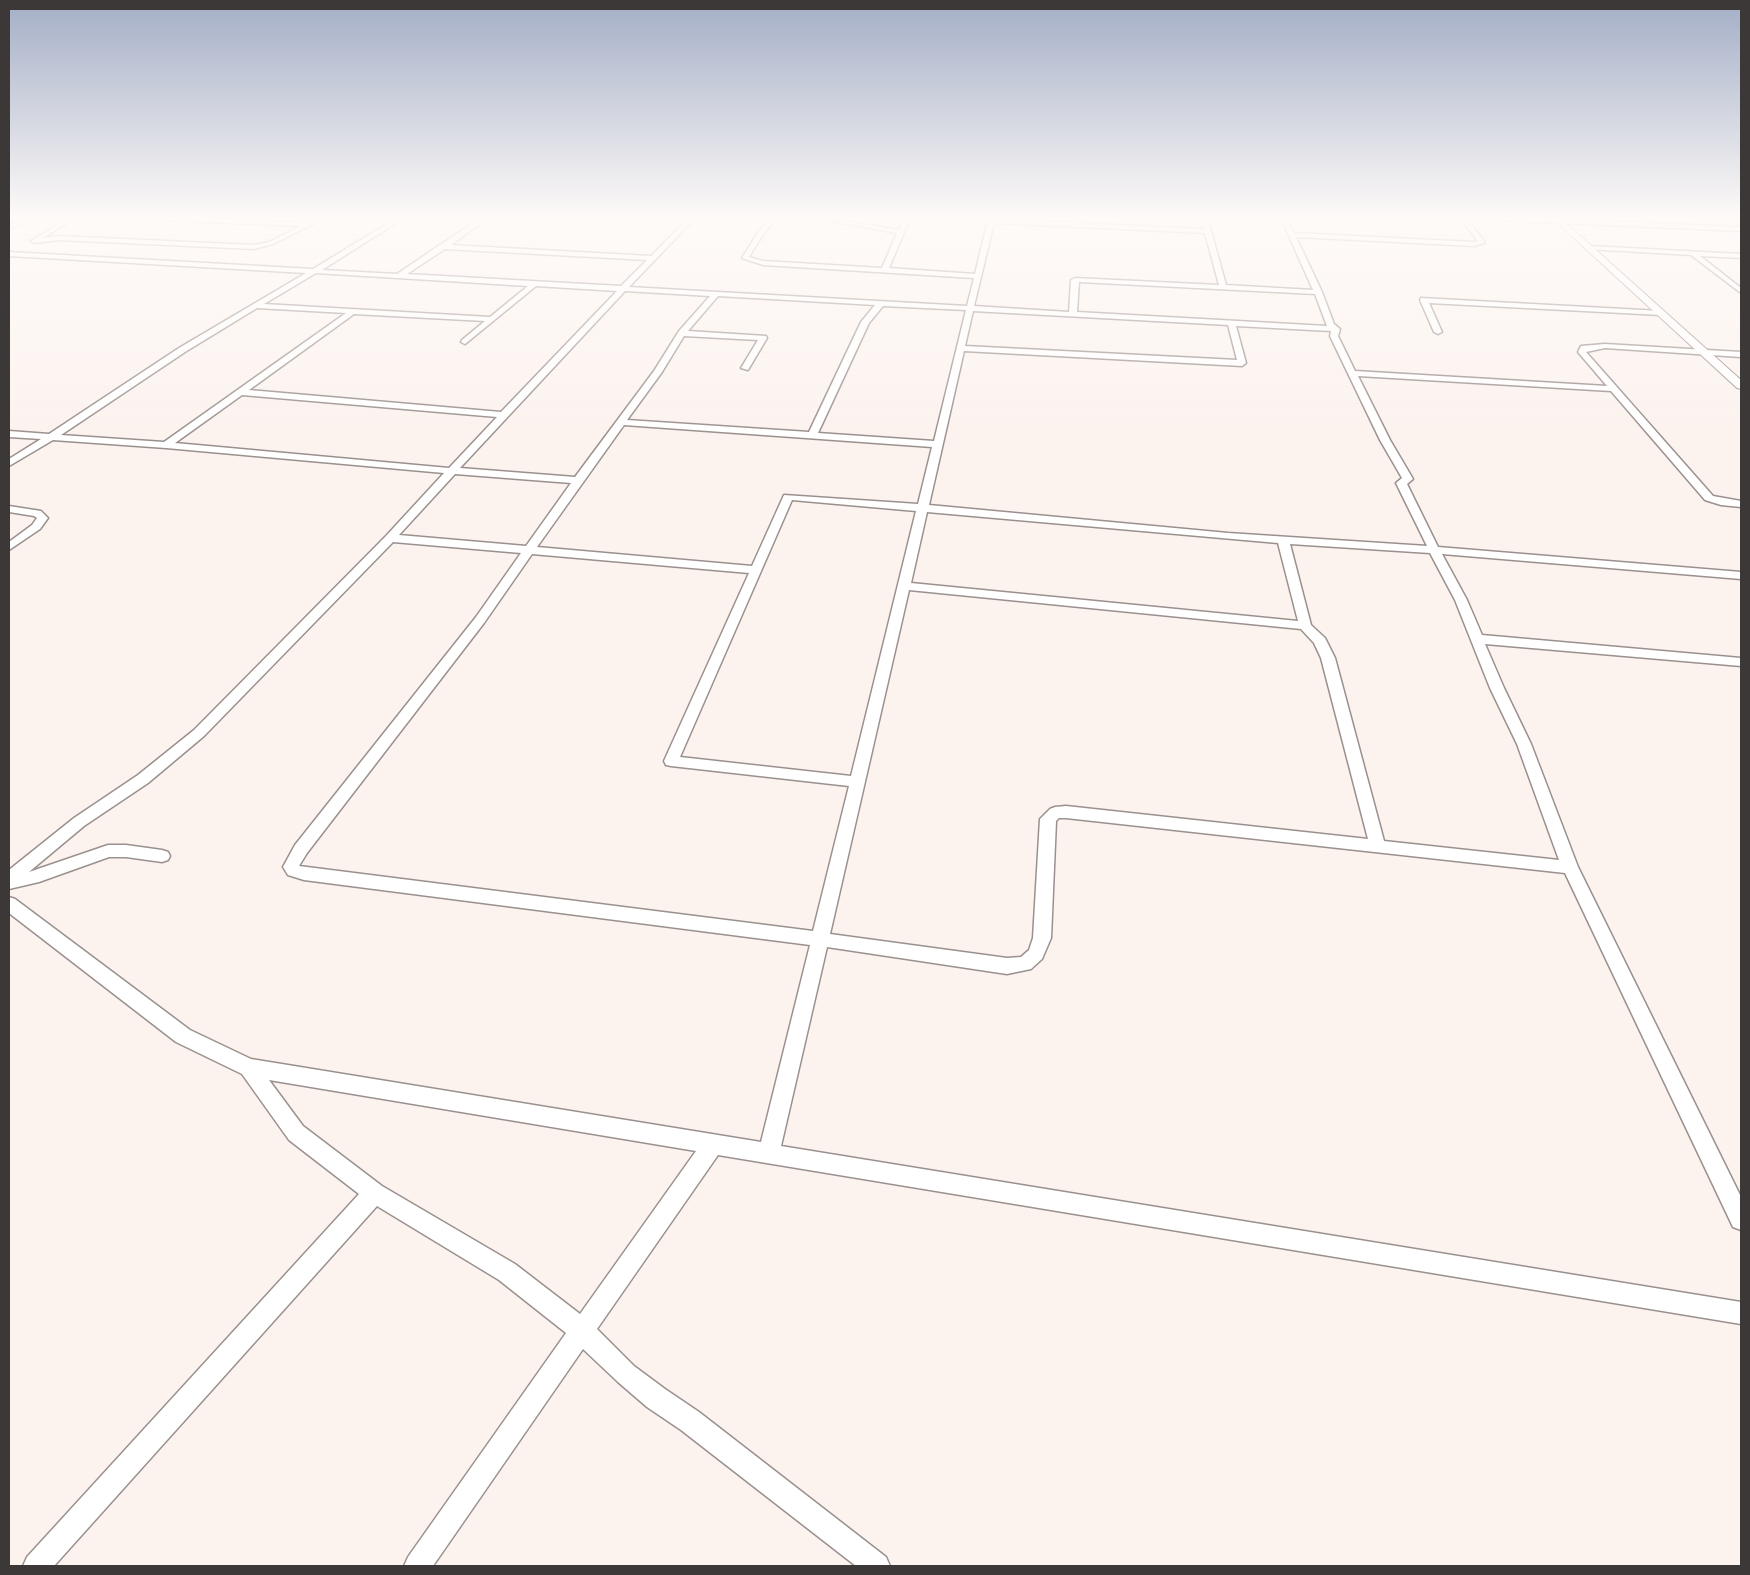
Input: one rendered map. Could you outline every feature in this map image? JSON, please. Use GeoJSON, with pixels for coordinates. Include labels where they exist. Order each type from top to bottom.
{"type":"FeatureCollection","features":[{"type":"Feature","properties":{"kind":"street"},"geometry":{"type":"LineString","coordinates":[[9,462],[51,437],[182,350],[283,290]]}},
{"type":"Feature","properties":{"kind":"street"},"geometry":{"type":"LineString","coordinates":[[465,342],[527,290]]}},
{"type":"Feature","properties":{"kind":"street"},"geometry":{"type":"LineString","coordinates":[[9,879],[79,822],[143,779],[199,733],[390,538],[585,327],[623,290]]}},
{"type":"Feature","properties":{"kind":"street"},"geometry":{"type":"LineString","coordinates":[[633,290],[1336,329]]}},
{"type":"Feature","properties":{"kind":"street"},"geometry":{"type":"LineString","coordinates":[[769,1153],[975,290]]}},
{"type":"Feature","properties":{"kind":"street"},"geometry":{"type":"LineString","coordinates":[[1073,314],[1074,290]]}},
{"type":"Feature","properties":{"kind":"street"},"geometry":{"type":"LineString","coordinates":[[1259,290],[1318,292],[1330,325],[1336,329]]}},
{"type":"Feature","properties":{"kind":"street"},"geometry":{"type":"LineString","coordinates":[[1635,290],[1741,386]]}},
{"type":"Feature","properties":{"kind":"street"},"geometry":{"type":"LineString","coordinates":[[716,294],[682,333],[658,372],[578,480],[531,551],[480,620],[301,849],[291,867],[294,871],[304,874],[820,938],[858,946],[1007,966],[1025,964],[1036,954],[1042,938],[1048,819],[1055,812],[1570,867]]}},
{"type":"Feature","properties":{"kind":"street"},"geometry":{"type":"LineString","coordinates":[[1438,332],[1424,300],[1661,313]]}},
{"type":"Feature","properties":{"kind":"street"},"geometry":{"type":"LineString","coordinates":[[812,435],[865,322],[881,303]]}},
{"type":"Feature","properties":{"kind":"street"},"geometry":{"type":"LineString","coordinates":[[256,306],[492,319]]}},
{"type":"Feature","properties":{"kind":"street"},"geometry":{"type":"LineString","coordinates":[[166,445],[351,312]]}},
{"type":"Feature","properties":{"kind":"street"},"geometry":{"type":"LineString","coordinates":[[961,348],[1242,363],[1231,323]]}},
{"type":"Feature","properties":{"kind":"street"},"geometry":{"type":"LineString","coordinates":[[1336,329],[1334,336],[1385,440],[1408,479],[1401,483],[1461,600],[1497,688],[1524,744],[1570,867],[1741,1219]]}},
{"type":"Feature","properties":{"kind":"street"},"geometry":{"type":"LineString","coordinates":[[682,333],[764,338],[745,368]]}},
{"type":"Feature","properties":{"kind":"street"},"geometry":{"type":"LineString","coordinates":[[1741,354],[1605,346],[1584,348],[1582,352],[1709,498],[1721,502],[1741,504]]}},
{"type":"Feature","properties":{"kind":"street"},"geometry":{"type":"LineString","coordinates":[[1353,373],[1616,389]]}},
{"type":"Feature","properties":{"kind":"street"},"geometry":{"type":"LineString","coordinates":[[238,392],[505,415]]}},
{"type":"Feature","properties":{"kind":"street"},"geometry":{"type":"LineString","coordinates":[[620,422],[938,444]]}},
{"type":"Feature","properties":{"kind":"street"},"geometry":{"type":"LineString","coordinates":[[9,434],[166,445],[453,471],[578,480]]}},
{"type":"Feature","properties":{"kind":"street"},"geometry":{"type":"LineString","coordinates":[[858,782],[671,761],[788,497],[1282,540],[1435,550],[1741,575]]}},
{"type":"Feature","properties":{"kind":"street"},"geometry":{"type":"LineString","coordinates":[[9,509],[37,513],[43,518],[36,527],[9,547]]}},
{"type":"Feature","properties":{"kind":"street"},"geometry":{"type":"LineString","coordinates":[[390,538],[756,570]]}},
{"type":"Feature","properties":{"kind":"street"},"geometry":{"type":"LineString","coordinates":[[1282,540],[1305,626],[1320,641],[1328,658],[1377,845]]}},
{"type":"Feature","properties":{"kind":"street"},"geometry":{"type":"LineString","coordinates":[[904,586],[1305,626]]}},
{"type":"Feature","properties":{"kind":"street"},"geometry":{"type":"LineString","coordinates":[[1478,639],[1741,662]]}},
{"type":"Feature","properties":{"kind":"street"},"geometry":{"type":"LineString","coordinates":[[9,883],[39,876],[108,851],[126,851],[162,856]]}},
{"type":"Feature","properties":{"kind":"street"},"geometry":{"type":"LineString","coordinates":[[9,904],[183,1036],[249,1068],[1741,1313]]}},
{"type":"Feature","properties":{"kind":"street"},"geometry":{"type":"LineString","coordinates":[[249,1068],[296,1133],[375,1193],[507,1272],[582,1331],[626,1374],[656,1398],[690,1421],[877,1566]]}},
{"type":"Feature","properties":{"kind":"street"},"geometry":{"type":"LineString","coordinates":[[416,1566],[623,1271],[658,1226],[713,1144]]}},
{"type":"Feature","properties":{"kind":"street"},"geometry":{"type":"LineString","coordinates":[[36,1566],[375,1193]]}}]}
